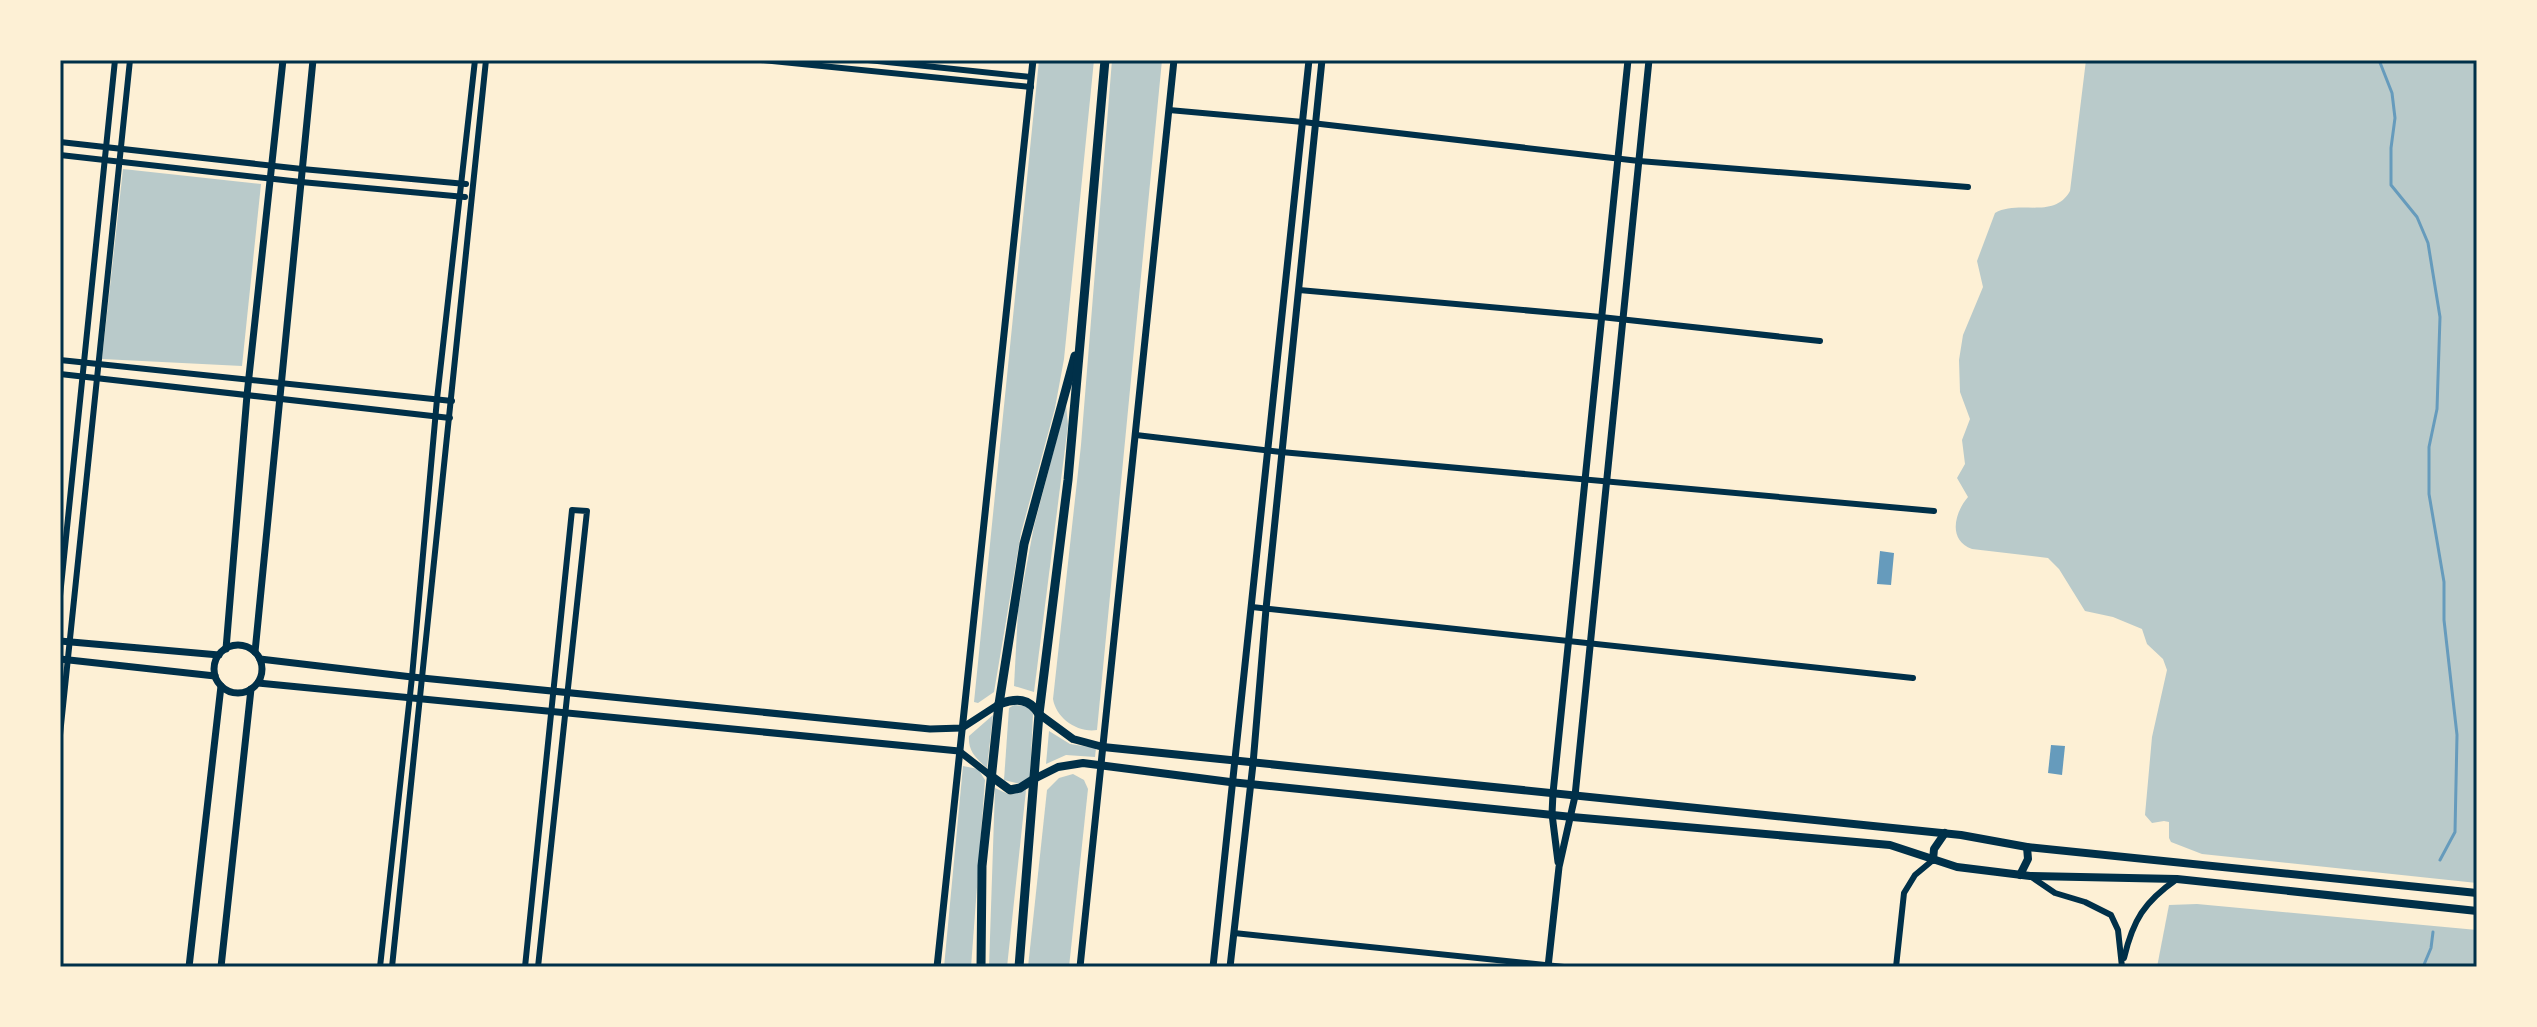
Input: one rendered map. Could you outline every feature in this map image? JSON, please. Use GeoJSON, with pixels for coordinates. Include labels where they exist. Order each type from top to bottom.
{"type":"FeatureCollection","features":[{"type":"Feature","properties":{"kind":"highway"},"geometry":{"type":"LineString","coordinates":[[1019,967],[1039,714],[1068,480],[1105,60]]}},
{"type":"Feature","properties":{"kind":"highway"},"geometry":{"type":"LineString","coordinates":[[981,967],[982,866],[991,776],[1024,544],[1081,333]]}},
{"type":"Feature","properties":{"kind":"highway"},"geometry":{"type":"LineString","coordinates":[[999,704],[1024,700],[1033,704],[1039,714]]}},
{"type":"Feature","properties":{"kind":"highway"},"geometry":{"type":"LineString","coordinates":[[991,776],[1010,790],[1034,779]]}},
{"type":"Feature","properties":{"kind":"main road"},"geometry":{"type":"LineString","coordinates":[[1039,714],[1073,739],[1103,747],[1945,833],[2027,847],[2477,893]]}},
{"type":"Feature","properties":{"kind":"main road"},"geometry":{"type":"LineString","coordinates":[[1034,779],[1058,767],[1083,763],[1230,782],[1572,817],[1890,845],[1957,867],[2025,875],[2177,879],[2477,911]]}},
{"type":"Feature","properties":{"kind":"main road"},"geometry":{"type":"LineString","coordinates":[[1933,860],[1934,849],[1945,833]]}},
{"type":"Feature","properties":{"kind":"main road"},"geometry":{"type":"LineString","coordinates":[[2025,875],[2027,847]]}},
{"type":"Feature","properties":{"kind":"street"},"geometry":{"type":"LineString","coordinates":[[60,596],[115,60]]}},
{"type":"Feature","properties":{"kind":"street"},"geometry":{"type":"LineString","coordinates":[[60,735],[64,659],[70,641],[130,60]]}},
{"type":"Feature","properties":{"kind":"street"},"geometry":{"type":"LineString","coordinates":[[226,649],[247,395],[283,60]]}},
{"type":"Feature","properties":{"kind":"street"},"geometry":{"type":"LineString","coordinates":[[313,60],[280,383],[258,656],[261,674],[258,683],[251,689],[233,692],[221,686],[214,669],[219,655],[236,644],[258,656],[412,677],[930,729],[962,728],[999,704]]}},
{"type":"Feature","properties":{"kind":"street"},"geometry":{"type":"LineString","coordinates":[[380,967],[410,698],[435,416],[475,60]]}},
{"type":"Feature","properties":{"kind":"street"},"geometry":{"type":"LineString","coordinates":[[392,967],[486,60]]}},
{"type":"Feature","properties":{"kind":"street"},"geometry":{"type":"LineString","coordinates":[[761,60],[1031,87]]}},
{"type":"Feature","properties":{"kind":"street"},"geometry":{"type":"LineString","coordinates":[[868,60],[1031,77]]}},
{"type":"Feature","properties":{"kind":"street"},"geometry":{"type":"LineString","coordinates":[[937,967],[1033,60]]}},
{"type":"Feature","properties":{"kind":"street"},"geometry":{"type":"LineString","coordinates":[[1080,967],[1174,60]]}},
{"type":"Feature","properties":{"kind":"street"},"geometry":{"type":"LineString","coordinates":[[1213,967],[1230,782],[1252,607],[1309,60]]}},
{"type":"Feature","properties":{"kind":"street"},"geometry":{"type":"LineString","coordinates":[[1230,967],[1322,60]]}},
{"type":"Feature","properties":{"kind":"street"},"geometry":{"type":"LineString","coordinates":[[1559,867],[1552,814],[1553,793],[1628,60]]}},
{"type":"Feature","properties":{"kind":"street"},"geometry":{"type":"LineString","coordinates":[[1548,966],[1559,867],[1575,796],[1649,60]]}},
{"type":"Feature","properties":{"kind":"street"},"geometry":{"type":"LineString","coordinates":[[1169,110],[1316,123],[1639,161],[1968,187]]}},
{"type":"Feature","properties":{"kind":"street"},"geometry":{"type":"LineString","coordinates":[[60,142],[272,166],[474,184]]}},
{"type":"Feature","properties":{"kind":"street"},"geometry":{"type":"LineString","coordinates":[[60,155],[301,182],[473,197]]}},
{"type":"Feature","properties":{"kind":"street"},"geometry":{"type":"LineString","coordinates":[[1299,290],[1601,317],[1820,341]]}},
{"type":"Feature","properties":{"kind":"street"},"geometry":{"type":"LineString","coordinates":[[60,360],[452,401]]}},
{"type":"Feature","properties":{"kind":"street"},"geometry":{"type":"LineString","coordinates":[[60,374],[450,418]]}},
{"type":"Feature","properties":{"kind":"street"},"geometry":{"type":"LineString","coordinates":[[1136,435],[1281,452],[1934,511]]}},
{"type":"Feature","properties":{"kind":"street"},"geometry":{"type":"LineString","coordinates":[[525,967],[572,510],[587,511],[538,967]]}},
{"type":"Feature","properties":{"kind":"street"},"geometry":{"type":"LineString","coordinates":[[1252,607],[1913,678]]}},
{"type":"Feature","properties":{"kind":"street"},"geometry":{"type":"LineString","coordinates":[[60,641],[219,655]]}},
{"type":"Feature","properties":{"kind":"street"},"geometry":{"type":"LineString","coordinates":[[64,659],[215,676]]}},
{"type":"Feature","properties":{"kind":"street"},"geometry":{"type":"LineString","coordinates":[[258,683],[959,751],[991,776]]}},
{"type":"Feature","properties":{"kind":"street"},"geometry":{"type":"LineString","coordinates":[[189,967],[221,686]]}},
{"type":"Feature","properties":{"kind":"street"},"geometry":{"type":"LineString","coordinates":[[221,967],[251,689]]}},
{"type":"Feature","properties":{"kind":"street"},"geometry":{"type":"LineString","coordinates":[[1896,967],[1904,893],[1915,875],[1933,860]]}},
{"type":"Feature","properties":{"kind":"street"},"geometry":{"type":"LineString","coordinates":[[2025,875],[2055,893],[2085,902],[2111,915],[2118,930],[2122,966]]}},
{"type":"Feature","properties":{"kind":"street"},"geometry":{"type":"LineString","coordinates":[[2122,966],[2133,924],[2152,898],[2177,879]]}},
{"type":"Feature","properties":{"kind":"street"},"geometry":{"type":"LineString","coordinates":[[1234,933],[1564,967]]}},
{"type":"Feature","properties":{"kind":"shaded area"},"geometry":{"type":"Polygon","coordinates":[[[1039,60],[1094,60],[1064,359],[1055,408],[1021,533],[994,692],[978,703],[974,702],[1039,60]]]}},
{"type":"Feature","properties":{"kind":"shaded area"},"geometry":{"type":"Polygon","coordinates":[[[1112,60],[1162,60],[1097,730],[1089,730],[1075,727],[1063,718],[1053,699],[1081,445],[1112,60]]]}},
{"type":"Feature","properties":{"kind":"shaded area"},"geometry":{"type":"Polygon","coordinates":[[[2086,60],[2477,60],[2477,883],[2202,854],[2171,842],[2169,822],[2152,823],[2145,815],[2152,737],[2167,670],[2163,659],[2147,644],[2142,629],[2113,617],[2085,611],[2059,569],[2048,558],[1972,549],[1964,545],[1956,533],[1957,518],[1968,497],[1957,478],[1965,464],[1962,440],[1970,419],[1960,392],[1959,360],[1963,335],[1983,287],[1977,261],[1995,213],[2004,209],[2055,205],[2070,191],[2086,60]]]}},
{"type":"Feature","properties":{"kind":"shaded area"},"geometry":{"type":"Polygon","coordinates":[[[123,169],[261,184],[242,366],[102,359],[123,169]]]}},
{"type":"Feature","properties":{"kind":"shaded area"},"geometry":{"type":"Polygon","coordinates":[[[1066,404],[1068,425],[1034,692],[1014,686],[1018,611],[1034,526],[1066,404]]]}},
{"type":"Feature","properties":{"kind":"shaded area"},"geometry":{"type":"Polygon","coordinates":[[[1014,705],[1028,706],[1033,714],[1030,776],[1020,784],[1004,780],[1009,708],[1014,705]]]}},
{"type":"Feature","properties":{"kind":"shaded area"},"geometry":{"type":"Polygon","coordinates":[[[993,715],[987,768],[971,751],[969,736],[993,715]]]}},
{"type":"Feature","properties":{"kind":"shaded area"},"geometry":{"type":"Polygon","coordinates":[[[1049,731],[1070,744],[1096,748],[1095,757],[1066,755],[1046,764],[1049,731]]]}},
{"type":"Feature","properties":{"kind":"shaded area"},"geometry":{"type":"Polygon","coordinates":[[[963,766],[978,769],[985,780],[971,967],[944,967],[963,766]]]}},
{"type":"Feature","properties":{"kind":"shaded area"},"geometry":{"type":"Polygon","coordinates":[[[1073,774],[1084,780],[1088,789],[1069,967],[1028,967],[1047,790],[1059,778],[1073,774]]]}},
{"type":"Feature","properties":{"kind":"shaded area"},"geometry":{"type":"Polygon","coordinates":[[[995,788],[1010,795],[1026,790],[1007,967],[989,967],[995,788]]]}},
{"type":"Feature","properties":{"kind":"shaded area"},"geometry":{"type":"Polygon","coordinates":[[[2197,904],[2477,930],[2477,967],[2157,967],[2169,905],[2197,904]]]}},
{"type":"Feature","properties":{"kind":"water"},"geometry":{"type":"Polygon","coordinates":[[[1880,551],[1894,553],[1891,585],[1877,584],[1880,551]]]}},
{"type":"Feature","properties":{"kind":"water"},"geometry":{"type":"Polygon","coordinates":[[[2051,745],[2065,746],[2062,775],[2048,773],[2051,745]]]}},
{"type":"Feature","properties":{"kind":"waterway"},"geometry":{"type":"LineString","coordinates":[[2379,60],[2392,93],[2395,118],[2391,185],[2417,217],[2428,243],[2440,317],[2437,409],[2429,447],[2429,494],[2444,582],[2444,620],[2457,735],[2455,832],[2440,860]]}},
{"type":"Feature","properties":{"kind":"waterway"},"geometry":{"type":"LineString","coordinates":[[2423,967],[2431,948],[2433,932]]}}]}
